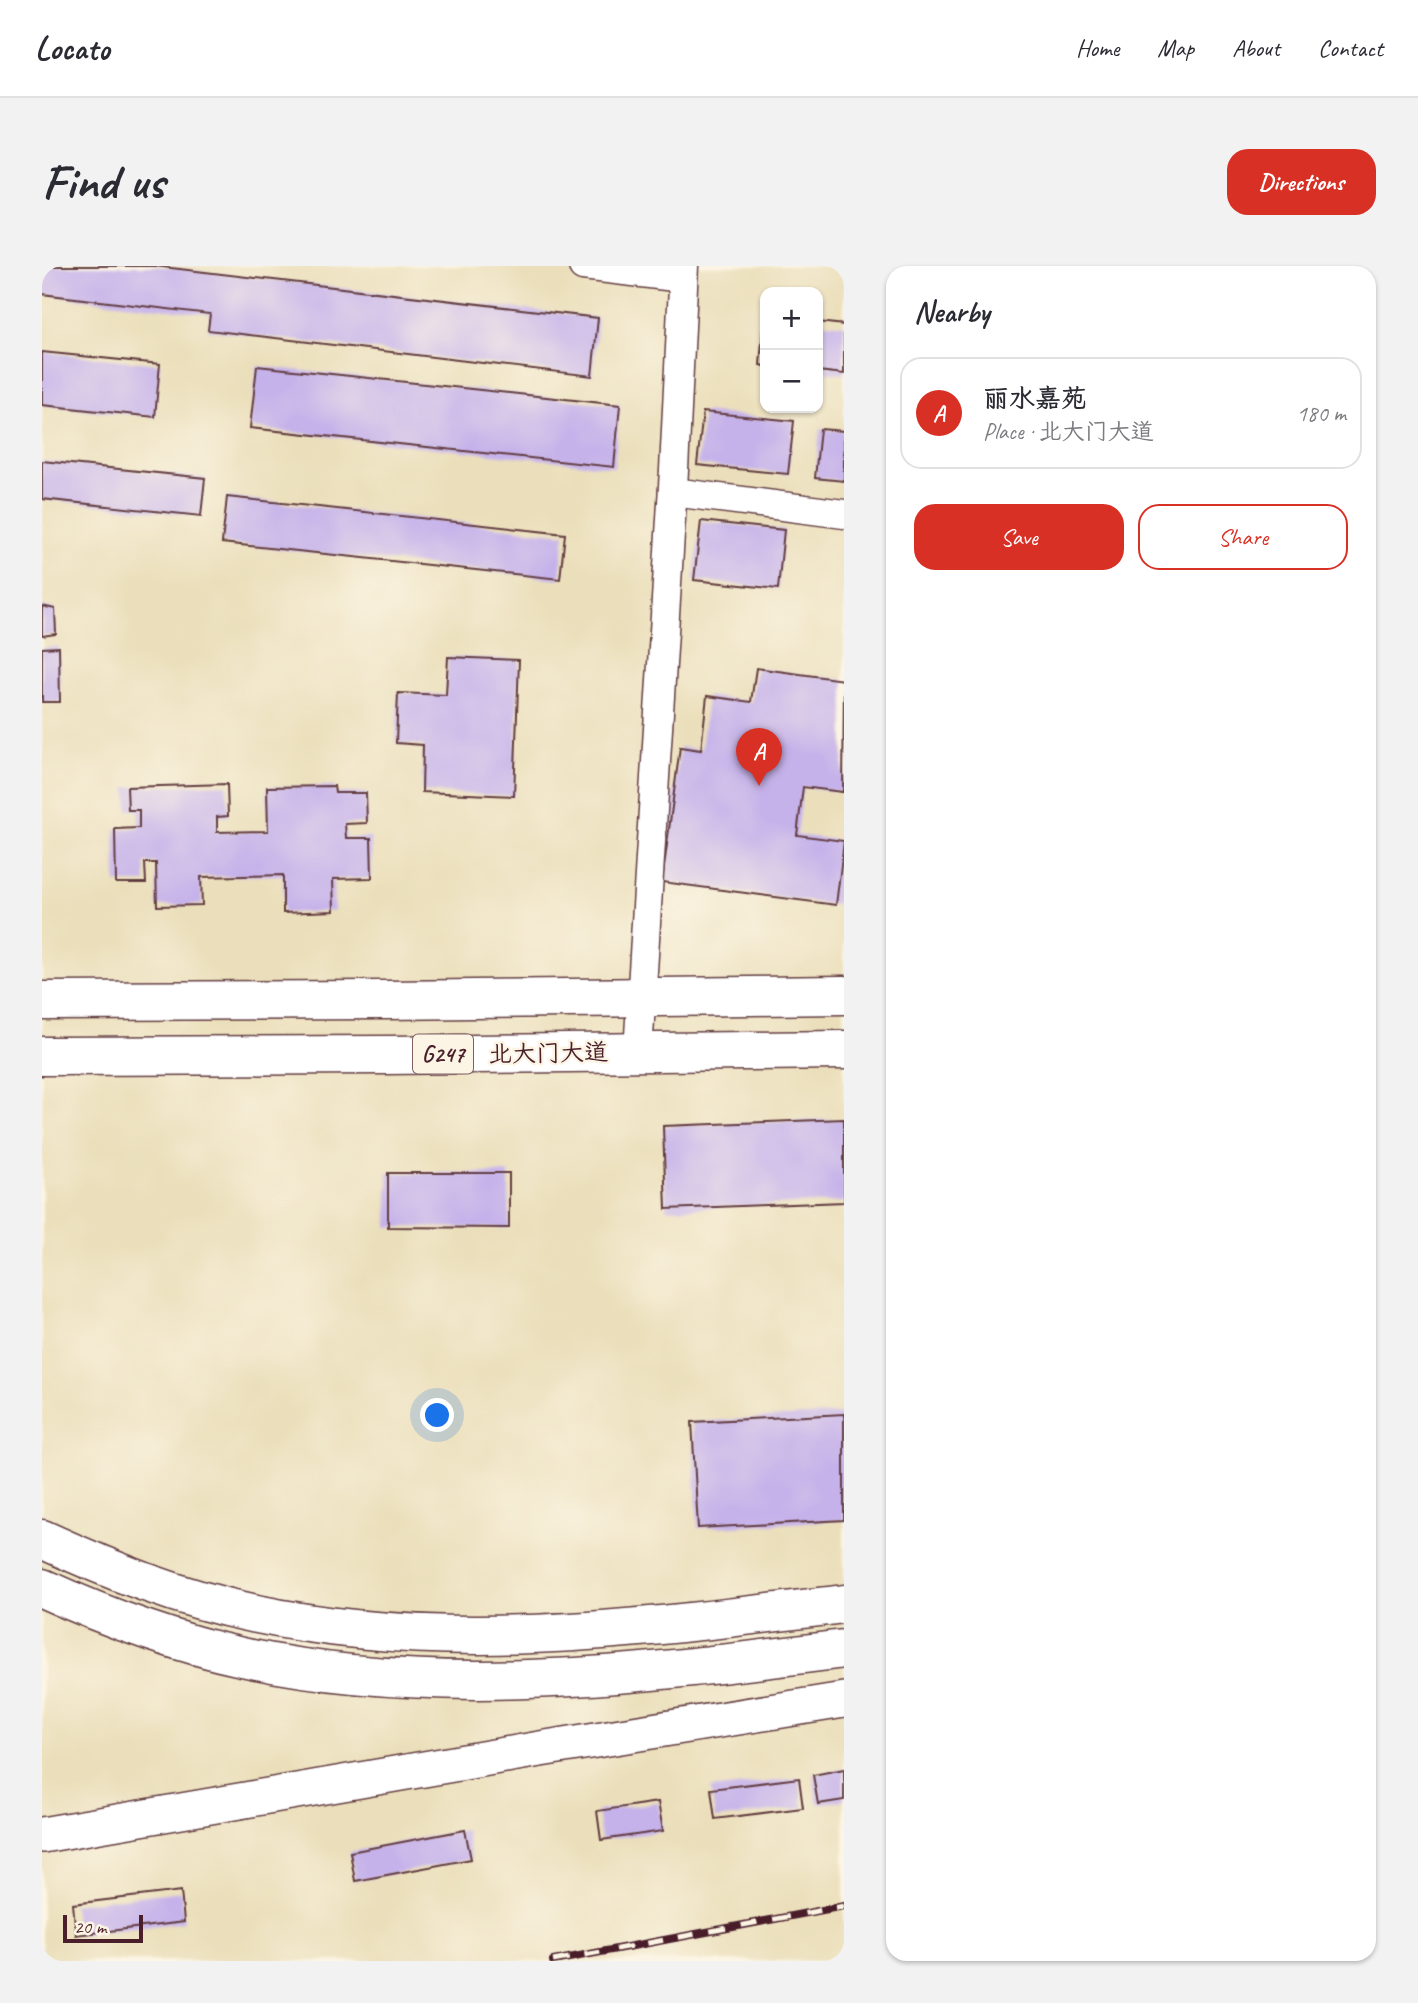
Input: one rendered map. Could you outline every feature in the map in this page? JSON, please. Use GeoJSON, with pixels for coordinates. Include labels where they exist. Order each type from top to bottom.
{"type":"FeatureCollection","features":[{"type":"Feature","properties":{"kind":"main road","name":"G247"},"geometry":{"type":"LineString","coordinates":[[42,1001],[844,995]]}},
{"type":"Feature","properties":{"kind":"main road","name":"北大门大道"},"geometry":{"type":"LineString","coordinates":[[42,1056],[844,1050]]}},
{"type":"Feature","properties":{"kind":"main road"},"geometry":{"type":"LineString","coordinates":[[42,1539],[169,1591],[251,1613],[345,1629],[475,1636],[577,1632],[844,1604]]}},
{"type":"Feature","properties":{"kind":"main road"},"geometry":{"type":"LineString","coordinates":[[42,1588],[145,1629],[242,1657],[330,1671],[407,1678],[475,1680],[580,1676],[652,1671],[844,1649]]}},
{"type":"Feature","properties":{"kind":"street"},"geometry":{"type":"LineString","coordinates":[[583,266],[683,272],[673,492],[638,1052]]}},
{"type":"Feature","properties":{"kind":"street"},"geometry":{"type":"LineString","coordinates":[[673,492],[844,514]]}},
{"type":"Feature","properties":{"kind":"street"},"geometry":{"type":"LineString","coordinates":[[42,1835],[540,1749],[844,1700]]}},
{"type":"Feature","properties":{"kind":"building"},"geometry":{"type":"Polygon","coordinates":[[[42,266],[154,266],[598,318],[592,376],[208,330],[210,314],[42,294],[42,266]]]}},
{"type":"Feature","properties":{"kind":"building"},"geometry":{"type":"Polygon","coordinates":[[[823,323],[844,325],[844,374],[823,372],[823,323]]]}},
{"type":"Feature","properties":{"kind":"building"},"geometry":{"type":"Polygon","coordinates":[[[42,352],[160,364],[155,417],[42,405],[42,352]]]}},
{"type":"Feature","properties":{"kind":"building"},"geometry":{"type":"Polygon","coordinates":[[[257,366],[620,405],[614,467],[250,428],[257,366]]]}},
{"type":"Feature","properties":{"kind":"building"},"geometry":{"type":"Polygon","coordinates":[[[703,412],[794,421],[788,474],[697,465],[703,412]]]}},
{"type":"Feature","properties":{"kind":"building"},"geometry":{"type":"Polygon","coordinates":[[[820,429],[844,431],[844,481],[815,478],[820,429]]]}},
{"type":"Feature","properties":{"kind":"building"},"geometry":{"type":"Polygon","coordinates":[[[42,461],[205,478],[201,516],[42,499],[42,461]]]}},
{"type":"Feature","properties":{"kind":"building"},"geometry":{"type":"Polygon","coordinates":[[[227,497],[565,534],[560,579],[222,543],[227,497]]]}},
{"type":"Feature","properties":{"kind":"building"},"geometry":{"type":"Polygon","coordinates":[[[701,521],[784,530],[778,589],[694,580],[701,521]]]}},
{"type":"Feature","properties":{"kind":"building"},"geometry":{"type":"Polygon","coordinates":[[[42,606],[55,609],[56,634],[42,636],[42,606]]]}},
{"type":"Feature","properties":{"kind":"building"},"geometry":{"type":"Polygon","coordinates":[[[59,647],[60,702],[42,702],[42,648],[59,647]]]}},
{"type":"Feature","properties":{"kind":"building"},"geometry":{"type":"Polygon","coordinates":[[[448,657],[519,660],[514,796],[422,792],[423,745],[396,743],[398,693],[446,695],[448,657]]]}},
{"type":"Feature","properties":{"kind":"building"},"geometry":{"type":"Polygon","coordinates":[[[756,668],[844,680],[843,792],[803,787],[797,835],[844,841],[836,905],[662,882],[680,747],[701,750],[707,696],[751,702],[756,668]]]}},
{"type":"Feature","properties":{"kind":"building"},"geometry":{"type":"Polygon","coordinates":[[[227,784],[228,816],[217,817],[217,832],[268,831],[267,787],[334,786],[335,793],[366,793],[367,823],[345,824],[346,838],[371,838],[372,878],[333,879],[334,911],[283,913],[283,875],[201,877],[202,905],[157,906],[156,863],[145,863],[146,883],[116,883],[115,829],[139,828],[139,810],[128,810],[127,787],[227,784]]]}},
{"type":"Feature","properties":{"kind":"building"},"geometry":{"type":"Polygon","coordinates":[[[844,1119],[844,1202],[666,1209],[663,1126],[844,1119]]]}},
{"type":"Feature","properties":{"kind":"building"},"geometry":{"type":"Polygon","coordinates":[[[388,1173],[509,1173],[509,1228],[388,1227],[388,1173]]]}},
{"type":"Feature","properties":{"kind":"building"},"geometry":{"type":"Polygon","coordinates":[[[844,1414],[844,1520],[698,1528],[692,1422],[844,1414]]]}},
{"type":"Feature","properties":{"kind":"building"},"geometry":{"type":"Polygon","coordinates":[[[844,1769],[844,1800],[818,1804],[813,1775],[844,1769]]]}},
{"type":"Feature","properties":{"kind":"building"},"geometry":{"type":"Polygon","coordinates":[[[799,1778],[803,1808],[715,1819],[711,1789],[799,1778]]]}},
{"type":"Feature","properties":{"kind":"building"},"geometry":{"type":"Polygon","coordinates":[[[658,1802],[663,1831],[601,1840],[597,1811],[658,1802]]]}},
{"type":"Feature","properties":{"kind":"building"},"geometry":{"type":"Polygon","coordinates":[[[465,1830],[471,1859],[355,1881],[350,1852],[465,1830]]]}},
{"type":"Feature","properties":{"kind":"building"},"geometry":{"type":"Polygon","coordinates":[[[181,1891],[184,1922],[76,1935],[73,1904],[181,1891]]]}},
{"type":"Feature","properties":{"kind":"railway"},"geometry":{"type":"LineString","coordinates":[[553,1961],[844,1906]]}},
{"type":"Feature","properties":{"kind":"place","name":"丽水嘉苑"},"geometry":{"type":"Point","coordinates":[759,786]}}]}
